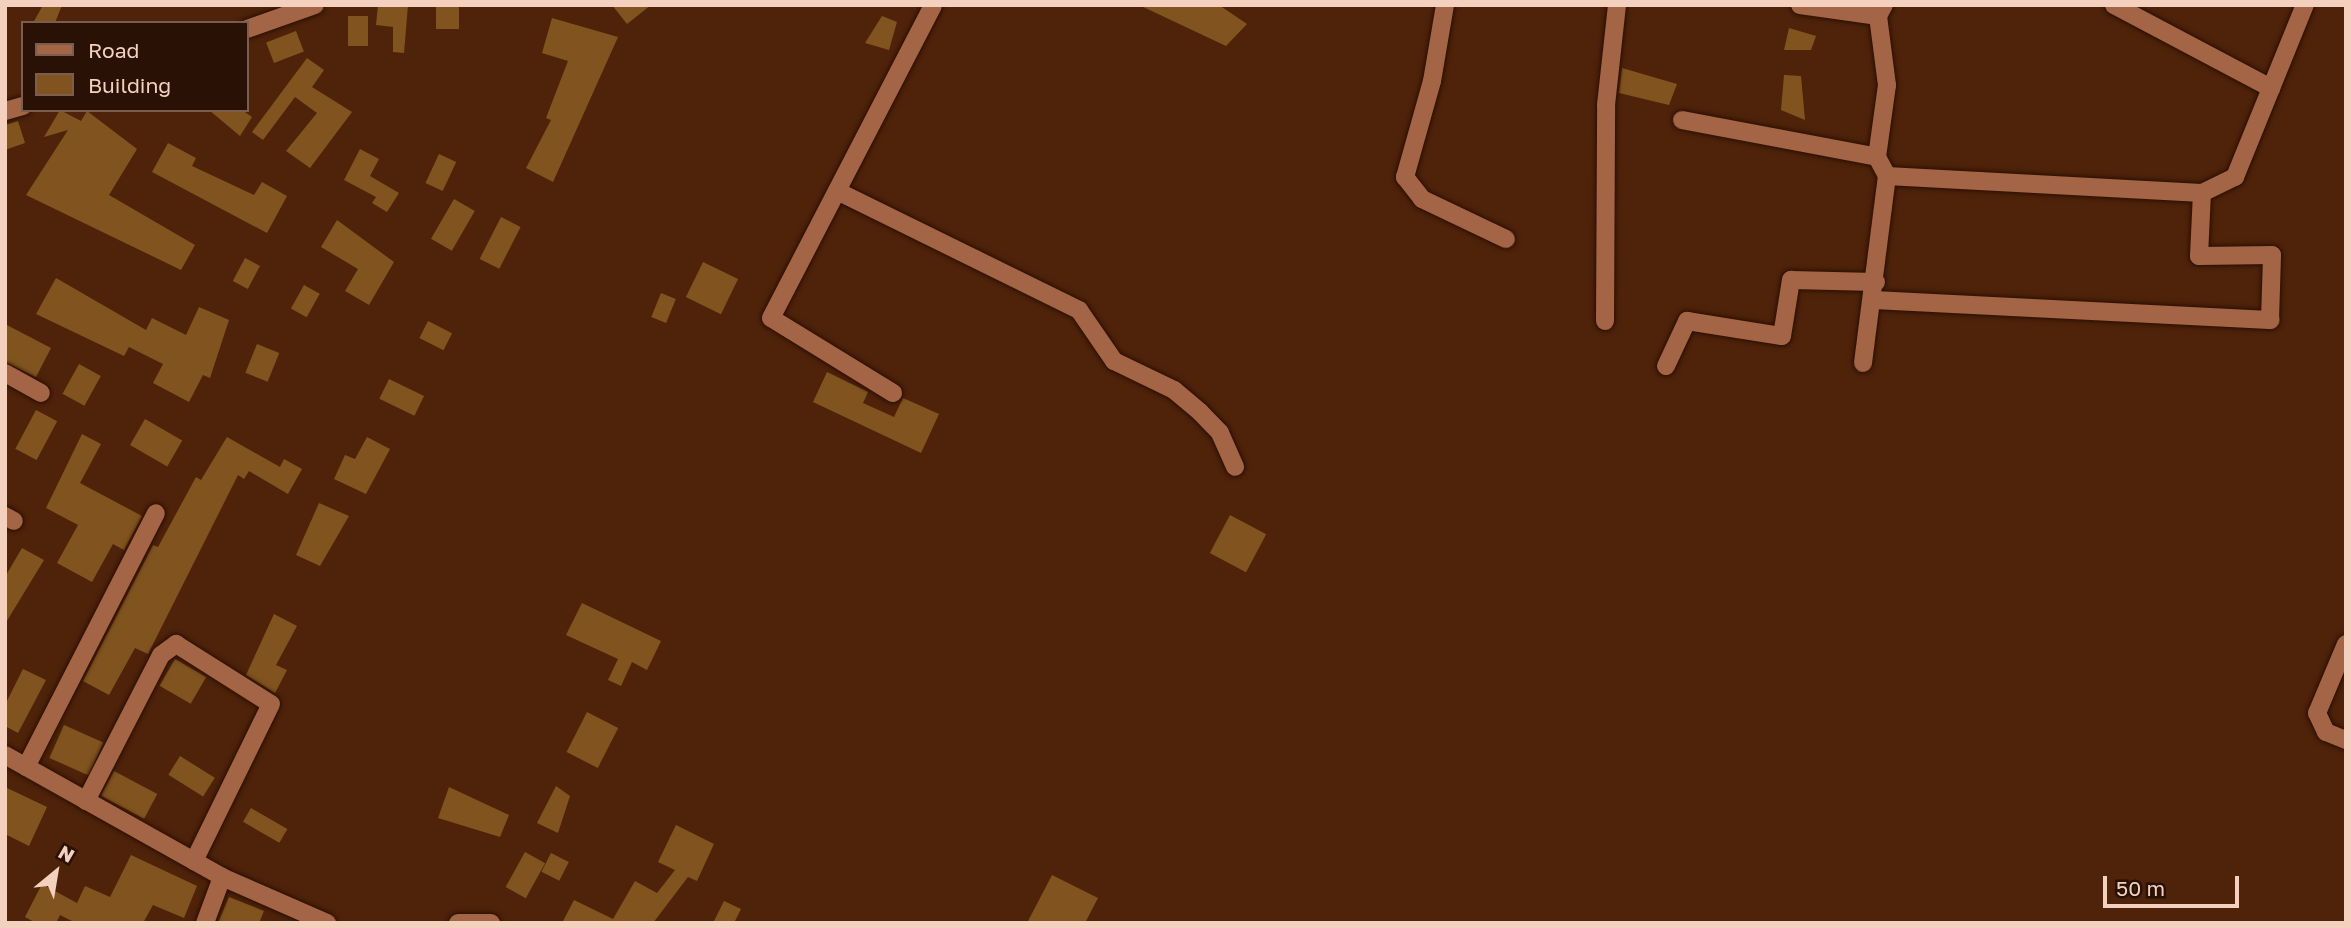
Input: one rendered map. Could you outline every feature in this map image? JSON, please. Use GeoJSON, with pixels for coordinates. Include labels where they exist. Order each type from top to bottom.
{"type":"FeatureCollection","features":[{"type":"Feature","properties":{"kind":"street"},"geometry":{"type":"LineString","coordinates":[[248,29],[315,5]]}},
{"type":"Feature","properties":{"kind":"street"},"geometry":{"type":"LineString","coordinates":[[892,393],[771,318],[933,5]]}},
{"type":"Feature","properties":{"kind":"street"},"geometry":{"type":"LineString","coordinates":[[1445,5],[1432,81],[1405,177],[1422,199],[1506,239]]}},
{"type":"Feature","properties":{"kind":"street"},"geometry":{"type":"LineString","coordinates":[[1605,321],[1606,105],[1617,5]]}},
{"type":"Feature","properties":{"kind":"street"},"geometry":{"type":"LineString","coordinates":[[1800,5],[1881,11],[1887,85],[1877,157],[1887,176],[1863,363]]}},
{"type":"Feature","properties":{"kind":"street"},"geometry":{"type":"LineString","coordinates":[[2113,5],[2272,88]]}},
{"type":"Feature","properties":{"kind":"street"},"geometry":{"type":"LineString","coordinates":[[1887,176],[2202,193],[2235,177],[2305,5]]}},
{"type":"Feature","properties":{"kind":"street"},"geometry":{"type":"LineString","coordinates":[[1682,120],[1877,157]]}},
{"type":"Feature","properties":{"kind":"street"},"geometry":{"type":"LineString","coordinates":[[836,191],[1079,310],[1114,361],[1174,390],[1200,412],[1220,433],[1235,467]]}},
{"type":"Feature","properties":{"kind":"street"},"geometry":{"type":"LineString","coordinates":[[1873,300],[2270,320],[2272,256],[2199,256],[2202,193]]}},
{"type":"Feature","properties":{"kind":"street"},"geometry":{"type":"LineString","coordinates":[[1666,366],[1686,321],[1782,336],[1791,279],[1875,282]]}},
{"type":"Feature","properties":{"kind":"street"},"geometry":{"type":"LineString","coordinates":[[5,373],[41,393]]}},
{"type":"Feature","properties":{"kind":"street"},"geometry":{"type":"LineString","coordinates":[[26,767],[156,513]]}},
{"type":"Feature","properties":{"kind":"street"},"geometry":{"type":"LineString","coordinates":[[86,801],[161,655],[176,644],[271,704],[194,861]]}},
{"type":"Feature","properties":{"kind":"street"},"geometry":{"type":"LineString","coordinates":[[2346,644],[2317,713],[2326,732],[2346,740]]}},
{"type":"Feature","properties":{"kind":"street"},"geometry":{"type":"LineString","coordinates":[[5,755],[222,877],[327,923]]}},
{"type":"Feature","properties":{"kind":"street"},"geometry":{"type":"LineString","coordinates":[[205,923],[222,877]]}},
{"type":"Feature","properties":{"kind":"street"},"geometry":{"type":"LineString","coordinates":[[458,923],[491,923]]}},
{"type":"Feature","properties":{"kind":"building"},"geometry":{"type":"Polygon","coordinates":[[[43,5],[62,5],[56,21],[34,21],[43,5]]]}},
{"type":"Feature","properties":{"kind":"building"},"geometry":{"type":"Polygon","coordinates":[[[378,5],[408,5],[404,53],[393,52],[393,27],[376,25],[378,5]]]}},
{"type":"Feature","properties":{"kind":"building"},"geometry":{"type":"Polygon","coordinates":[[[436,5],[459,5],[459,29],[436,29],[436,5]]]}},
{"type":"Feature","properties":{"kind":"building"},"geometry":{"type":"Polygon","coordinates":[[[612,5],[651,5],[627,24],[612,5]]]}},
{"type":"Feature","properties":{"kind":"building"},"geometry":{"type":"Polygon","coordinates":[[[1139,5],[1219,5],[1247,24],[1226,46],[1139,5]]]}},
{"type":"Feature","properties":{"kind":"building"},"geometry":{"type":"Polygon","coordinates":[[[348,16],[368,16],[368,46],[348,46],[348,16]]]}},
{"type":"Feature","properties":{"kind":"building"},"geometry":{"type":"Polygon","coordinates":[[[882,16],[897,22],[889,50],[865,43],[882,16]]]}},
{"type":"Feature","properties":{"kind":"building"},"geometry":{"type":"Polygon","coordinates":[[[552,18],[618,37],[553,182],[526,168],[551,120],[546,118],[568,61],[542,53],[552,18]]]}},
{"type":"Feature","properties":{"kind":"building"},"geometry":{"type":"Polygon","coordinates":[[[1789,28],[1816,36],[1811,50],[1784,50],[1789,28]]]}},
{"type":"Feature","properties":{"kind":"building"},"geometry":{"type":"Polygon","coordinates":[[[296,31],[304,52],[274,63],[266,42],[296,31]]]}},
{"type":"Feature","properties":{"kind":"building"},"geometry":{"type":"Polygon","coordinates":[[[307,58],[324,70],[312,87],[352,112],[310,168],[286,151],[317,113],[295,97],[263,140],[252,132],[307,58]]]}},
{"type":"Feature","properties":{"kind":"building"},"geometry":{"type":"Polygon","coordinates":[[[1622,68],[1677,84],[1669,105],[1619,93],[1622,68]]]}},
{"type":"Feature","properties":{"kind":"building"},"geometry":{"type":"Polygon","coordinates":[[[1784,75],[1801,76],[1805,120],[1781,110],[1784,75]]]}},
{"type":"Feature","properties":{"kind":"building"},"geometry":{"type":"Polygon","coordinates":[[[59,112],[81,121],[88,112],[137,149],[109,195],[195,245],[181,270],[26,195],[68,130],[44,137],[59,112]]]}},
{"type":"Feature","properties":{"kind":"building"},"geometry":{"type":"Polygon","coordinates":[[[211,112],[245,112],[252,117],[240,136],[211,112]]]}},
{"type":"Feature","properties":{"kind":"building"},"geometry":{"type":"Polygon","coordinates":[[[18,121],[25,143],[5,150],[5,125],[18,121]]]}},
{"type":"Feature","properties":{"kind":"building"},"geometry":{"type":"Polygon","coordinates":[[[168,143],[196,158],[192,166],[254,195],[262,182],[287,196],[267,233],[152,172],[168,143]]]}},
{"type":"Feature","properties":{"kind":"building"},"geometry":{"type":"Polygon","coordinates":[[[360,149],[379,159],[370,176],[399,193],[387,212],[372,203],[376,197],[344,180],[360,149]]]}},
{"type":"Feature","properties":{"kind":"building"},"geometry":{"type":"Polygon","coordinates":[[[439,154],[456,162],[443,191],[425,183],[439,154]]]}},
{"type":"Feature","properties":{"kind":"building"},"geometry":{"type":"Polygon","coordinates":[[[454,199],[475,211],[452,251],[431,239],[454,199]]]}},
{"type":"Feature","properties":{"kind":"building"},"geometry":{"type":"Polygon","coordinates":[[[501,217],[521,227],[499,269],[480,259],[501,217]]]}},
{"type":"Feature","properties":{"kind":"building"},"geometry":{"type":"Polygon","coordinates":[[[337,220],[394,262],[369,305],[345,291],[358,269],[321,247],[337,220]]]}},
{"type":"Feature","properties":{"kind":"building"},"geometry":{"type":"Polygon","coordinates":[[[245,258],[260,266],[248,289],[233,281],[245,258]]]}},
{"type":"Feature","properties":{"kind":"building"},"geometry":{"type":"Polygon","coordinates":[[[703,262],[738,279],[721,314],[686,297],[703,262]]]}},
{"type":"Feature","properties":{"kind":"building"},"geometry":{"type":"Polygon","coordinates":[[[56,278],[146,330],[152,318],[186,335],[199,307],[229,320],[210,378],[203,375],[189,402],[153,383],[163,364],[129,347],[124,356],[36,314],[56,278]]]}},
{"type":"Feature","properties":{"kind":"building"},"geometry":{"type":"Polygon","coordinates":[[[304,285],[320,294],[307,317],[291,309],[304,285]]]}},
{"type":"Feature","properties":{"kind":"building"},"geometry":{"type":"Polygon","coordinates":[[[661,293],[676,299],[666,323],[651,317],[661,293]]]}},
{"type":"Feature","properties":{"kind":"building"},"geometry":{"type":"Polygon","coordinates":[[[428,321],[452,333],[443,350],[419,338],[428,321]]]}},
{"type":"Feature","properties":{"kind":"building"},"geometry":{"type":"Polygon","coordinates":[[[5,324],[51,348],[36,377],[5,362],[5,324]]]}},
{"type":"Feature","properties":{"kind":"building"},"geometry":{"type":"Polygon","coordinates":[[[257,344],[279,353],[268,382],[245,373],[257,344]]]}},
{"type":"Feature","properties":{"kind":"building"},"geometry":{"type":"Polygon","coordinates":[[[79,364],[101,376],[84,406],[63,394],[79,364]]]}},
{"type":"Feature","properties":{"kind":"building"},"geometry":{"type":"Polygon","coordinates":[[[827,372],[868,392],[863,403],[894,417],[903,398],[939,414],[921,453],[813,402],[827,372]]]}},
{"type":"Feature","properties":{"kind":"building"},"geometry":{"type":"Polygon","coordinates":[[[389,379],[424,396],[414,416],[379,399],[389,379]]]}},
{"type":"Feature","properties":{"kind":"building"},"geometry":{"type":"Polygon","coordinates":[[[36,410],[57,421],[37,460],[15,449],[36,410]]]}},
{"type":"Feature","properties":{"kind":"building"},"geometry":{"type":"Polygon","coordinates":[[[145,419],[182,440],[167,466],[130,445],[145,419]]]}},
{"type":"Feature","properties":{"kind":"building"},"geometry":{"type":"Polygon","coordinates":[[[82,434],[101,444],[80,483],[142,516],[124,550],[113,544],[92,582],[57,563],[78,525],[46,508],[82,434]]]}},
{"type":"Feature","properties":{"kind":"building"},"geometry":{"type":"Polygon","coordinates":[[[227,437],[280,467],[284,459],[302,469],[288,494],[249,471],[244,479],[238,475],[148,654],[135,648],[109,695],[83,681],[153,545],[158,547],[196,477],[201,480],[227,437]]]}},
{"type":"Feature","properties":{"kind":"building"},"geometry":{"type":"Polygon","coordinates":[[[367,437],[390,449],[366,494],[334,479],[345,455],[355,459],[367,437]]]}},
{"type":"Feature","properties":{"kind":"building"},"geometry":{"type":"Polygon","coordinates":[[[319,503],[349,516],[320,566],[296,555],[319,503]]]}},
{"type":"Feature","properties":{"kind":"building"},"geometry":{"type":"Polygon","coordinates":[[[1230,515],[1266,534],[1246,572],[1210,553],[1230,515]]]}},
{"type":"Feature","properties":{"kind":"building"},"geometry":{"type":"Polygon","coordinates":[[[22,548],[44,560],[5,624],[5,577],[22,548]]]}},
{"type":"Feature","properties":{"kind":"building"},"geometry":{"type":"Polygon","coordinates":[[[582,603],[661,641],[647,670],[632,662],[621,686],[608,680],[618,659],[566,635],[582,603]]]}},
{"type":"Feature","properties":{"kind":"building"},"geometry":{"type":"Polygon","coordinates":[[[274,614],[297,626],[276,665],[287,670],[275,693],[246,675],[274,614]]]}},
{"type":"Feature","properties":{"kind":"building"},"geometry":{"type":"Polygon","coordinates":[[[175,659],[206,677],[191,704],[159,686],[175,659]]]}},
{"type":"Feature","properties":{"kind":"building"},"geometry":{"type":"Polygon","coordinates":[[[23,669],[46,680],[18,733],[5,726],[5,705],[23,669]]]}},
{"type":"Feature","properties":{"kind":"building"},"geometry":{"type":"Polygon","coordinates":[[[587,712],[618,728],[598,768],[567,752],[587,712]]]}},
{"type":"Feature","properties":{"kind":"building"},"geometry":{"type":"Polygon","coordinates":[[[64,725],[103,742],[89,775],[49,758],[64,725]]]}},
{"type":"Feature","properties":{"kind":"building"},"geometry":{"type":"Polygon","coordinates":[[[180,756],[215,778],[203,796],[168,775],[180,756]]]}},
{"type":"Feature","properties":{"kind":"building"},"geometry":{"type":"Polygon","coordinates":[[[114,771],[157,794],[144,819],[101,796],[114,771]]]}},
{"type":"Feature","properties":{"kind":"building"},"geometry":{"type":"Polygon","coordinates":[[[556,786],[570,796],[558,833],[537,823],[556,786]]]}},
{"type":"Feature","properties":{"kind":"building"},"geometry":{"type":"Polygon","coordinates":[[[5,787],[47,807],[29,846],[5,834],[5,787]]]}},
{"type":"Feature","properties":{"kind":"building"},"geometry":{"type":"Polygon","coordinates":[[[449,787],[509,815],[500,837],[438,818],[449,787]]]}},
{"type":"Feature","properties":{"kind":"building"},"geometry":{"type":"Polygon","coordinates":[[[251,808],[287,829],[279,843],[243,822],[251,808]]]}},
{"type":"Feature","properties":{"kind":"building"},"geometry":{"type":"Polygon","coordinates":[[[676,825],[714,844],[697,881],[688,877],[653,923],[562,923],[574,900],[613,919],[635,881],[657,893],[675,870],[658,862],[676,825]]]}},
{"type":"Feature","properties":{"kind":"building"},"geometry":{"type":"Polygon","coordinates":[[[525,852],[545,863],[526,898],[506,887],[525,852]]]}},
{"type":"Feature","properties":{"kind":"building"},"geometry":{"type":"Polygon","coordinates":[[[551,853],[569,862],[559,881],[541,872],[551,853]]]}},
{"type":"Feature","properties":{"kind":"building"},"geometry":{"type":"Polygon","coordinates":[[[131,855],[197,886],[184,918],[153,905],[143,923],[76,923],[60,915],[56,923],[36,923],[25,917],[42,884],[77,903],[85,886],[110,897],[131,855]]]}},
{"type":"Feature","properties":{"kind":"building"},"geometry":{"type":"Polygon","coordinates":[[[1052,875],[1098,898],[1085,923],[1027,923],[1052,875]]]}},
{"type":"Feature","properties":{"kind":"building"},"geometry":{"type":"Polygon","coordinates":[[[229,897],[264,911],[259,923],[218,923],[229,897]]]}},
{"type":"Feature","properties":{"kind":"building"},"geometry":{"type":"Polygon","coordinates":[[[724,901],[741,909],[734,923],[713,923],[724,901]]]}}]}
